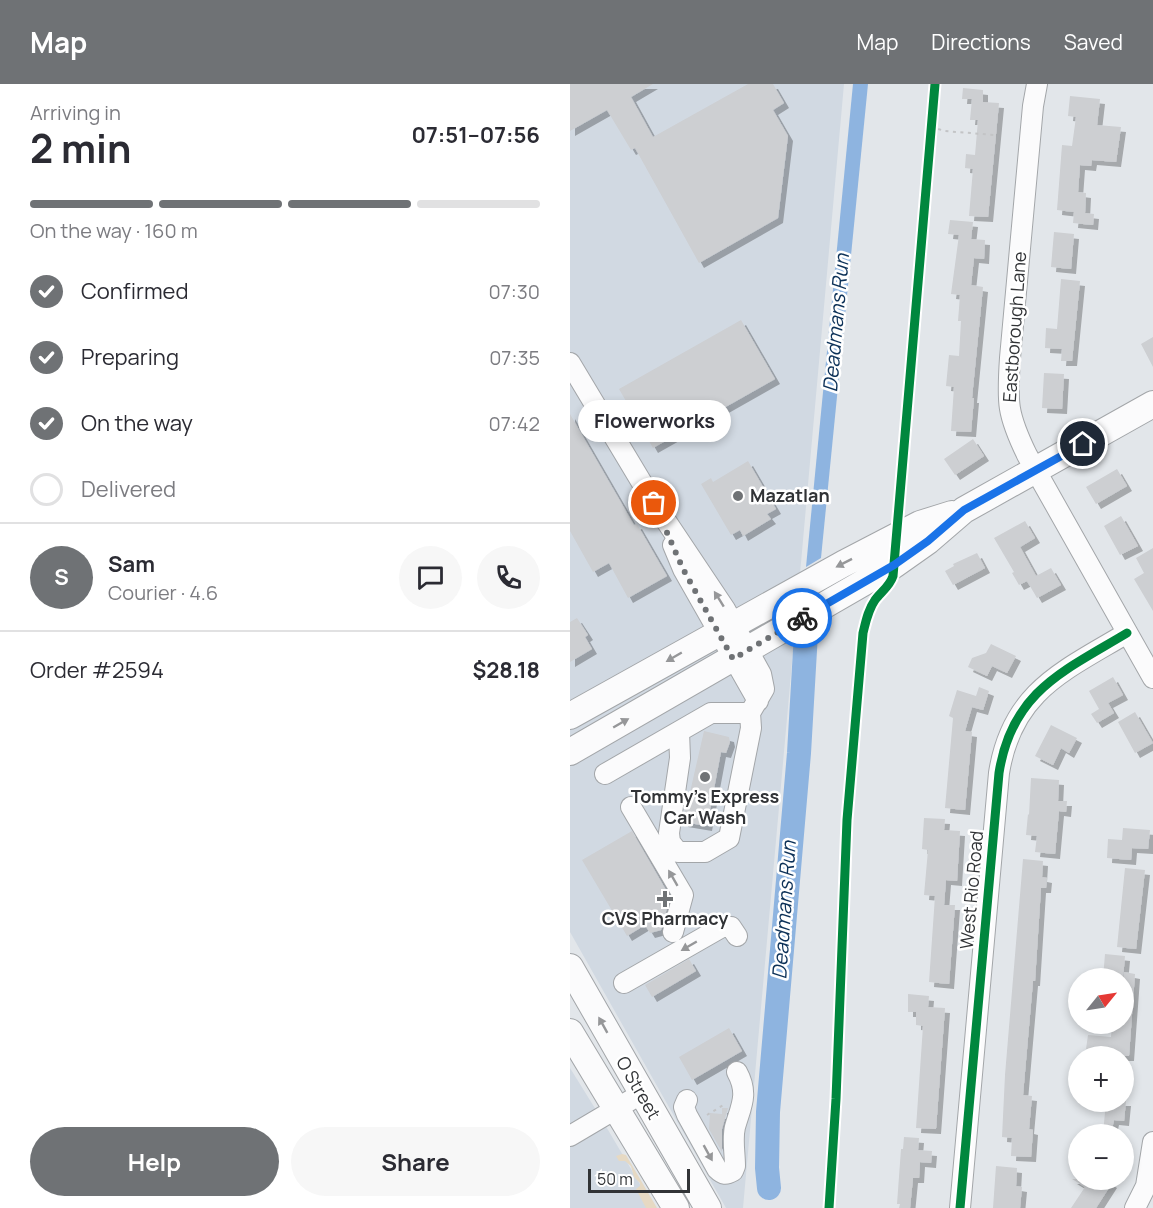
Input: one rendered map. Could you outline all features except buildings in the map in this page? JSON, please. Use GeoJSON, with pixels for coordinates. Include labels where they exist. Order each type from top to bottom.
{"type":"FeatureCollection","features":[{"type":"Feature","properties":{"kind":"main road"},"geometry":{"type":"LineString","coordinates":[[570,752],[894,565],[928,541],[964,510],[1153,404]]}},
{"type":"Feature","properties":{"kind":"main road"},"geometry":{"type":"LineString","coordinates":[[570,716],[726,628],[920,524],[964,510]]}},
{"type":"Feature","properties":{"kind":"main road","name":"O Street"},"geometry":{"type":"LineString","coordinates":[[570,967],[708,1208]]}},
{"type":"Feature","properties":{"kind":"main road","name":"O Street"},"geometry":{"type":"LineString","coordinates":[[570,1032],[618,1108],[676,1208]]}},
{"type":"Feature","properties":{"kind":"street","name":"Eastborough Lane"},"geometry":{"type":"LineString","coordinates":[[1037,84],[1033,106],[1008,396],[1009,412],[1015,432],[1035,470],[1153,678]]}},
{"type":"Feature","properties":{"kind":"street"},"geometry":{"type":"LineString","coordinates":[[570,363],[654,503],[692,556],[741,654],[754,707],[751,728],[729,838],[705,852],[678,852],[670,842],[669,834],[680,758],[679,732]]}},
{"type":"Feature","properties":{"kind":"street","name":"West Rio Road"},"geometry":{"type":"LineString","coordinates":[[960,1208],[999,773],[1003,753],[1017,719],[1045,684],[1073,664],[1127,633]]}},
{"type":"Feature","properties":{"kind":"street"},"geometry":{"type":"LineString","coordinates":[[605,774],[711,713],[754,707]]}},
{"type":"Feature","properties":{"kind":"street"},"geometry":{"type":"LineString","coordinates":[[632,807],[683,895],[673,933]]}},
{"type":"Feature","properties":{"kind":"street"},"geometry":{"type":"LineString","coordinates":[[624,983],[722,927],[731,927],[737,936]]}},
{"type":"Feature","properties":{"kind":"street"},"geometry":{"type":"LineString","coordinates":[[687,1100],[684,1107],[687,1115],[717,1169],[721,1174],[733,1171],[735,1127],[744,1094],[744,1083],[737,1072]]}},
{"type":"Feature","properties":{"kind":"street"},"geometry":{"type":"LineString","coordinates":[[570,1136],[642,1094]]}},
{"type":"Feature","properties":{"kind":"street"},"geometry":{"type":"LineString","coordinates":[[1135,1208],[1146,1186],[1153,1142]]}},
{"type":"Feature","properties":{"kind":"path"},"geometry":{"type":"LineString","coordinates":[[930,138],[932,116]]}},
{"type":"Feature","properties":{"kind":"path"},"geometry":{"type":"LineString","coordinates":[[932,127],[945,131],[994,135]]}},
{"type":"Feature","properties":{"kind":"path"},"geometry":{"type":"LineString","coordinates":[[703,1117],[732,1100]]}},
{"type":"Feature","properties":{"kind":"shaded area"},"geometry":{"type":"Polygon","coordinates":[[[570,84],[844,84],[743,1208],[726,1208],[570,932],[570,84]]]}},
{"type":"Feature","properties":{"kind":"shaded area"},"geometry":{"type":"Polygon","coordinates":[[[570,1068],[601,1118],[654,1208],[570,1208],[570,1068]]]}},
{"type":"Feature","properties":{"kind":"shaded area"},"geometry":{"type":"Polygon","coordinates":[[[626,1155],[657,1208],[646,1208],[636,1189],[640,1183],[634,1177],[631,1166],[625,1161],[619,1161],[616,1156],[626,1155]]]}},
{"type":"Feature","properties":{"kind":"water"},"geometry":{"type":"Polygon","coordinates":[[[853,84],[868,84],[821,558],[806,567],[853,84]]]}},
{"type":"Feature","properties":{"kind":"waterway","name":"Deadmans Run"},"geometry":{"type":"LineString","coordinates":[[769,1188],[768,1112],[799,753],[806,633]]}},
{"type":"Feature","properties":{"kind":"cycle path"},"geometry":{"type":"LineString","coordinates":[[829,1208],[836,1099],[847,820],[863,633],[873,604],[893,576],[935,84]]}},
{"type":"Feature","properties":{"kind":"cycle path"},"geometry":{"type":"LineString","coordinates":[[960,1208],[999,773],[1006,745],[1016,722],[1044,686],[1082,659],[1127,633]]}},
{"type":"Feature","properties":{"kind":"way so far"},"geometry":{"type":"LineString","coordinates":[[654,503],[683,569],[733,659],[802,618]]}},
{"type":"Feature","properties":{"kind":"place","name":"Mazatlan"},"geometry":{"type":"Point","coordinates":[738,496]}},
{"type":"Feature","properties":{"kind":"place","name":"Flowerworks"},"geometry":{"type":"Point","coordinates":[654,503]}},
{"type":"Feature","properties":{"kind":"place","name":"Tommy's Express Car Wash"},"geometry":{"type":"Point","coordinates":[705,777]}},
{"type":"Feature","properties":{"kind":"place","name":"CVS Pharmacy"},"geometry":{"type":"Point","coordinates":[665,899]}},
{"type":"Feature","properties":{"kind":"route"},"geometry":{"type":"LineString","coordinates":[[802,618],[894,565],[928,541],[964,510],[1083,444]]}}]}
